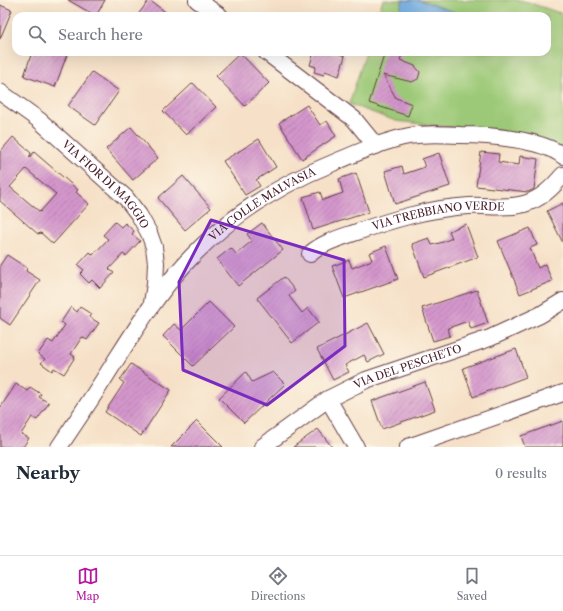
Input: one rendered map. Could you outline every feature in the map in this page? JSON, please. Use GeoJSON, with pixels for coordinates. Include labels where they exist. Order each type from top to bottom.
{"type":"FeatureCollection","features":[{"type":"Feature","properties":{"kind":"street"},"geometry":{"type":"LineString","coordinates":[[197,0],[214,12]]}},
{"type":"Feature","properties":{"kind":"street"},"geometry":{"type":"LineString","coordinates":[[271,56],[354,119],[376,146]]}},
{"type":"Feature","properties":{"kind":"street","name":"VIA FIOR DI MAGGIO"},"geometry":{"type":"LineString","coordinates":[[0,92],[39,120],[126,198],[139,215],[149,233],[154,247],[156,263],[155,284],[151,306]]}},
{"type":"Feature","properties":{"kind":"street","name":"VIA COLLE MALVASIA"},"geometry":{"type":"LineString","coordinates":[[59,447],[134,330],[182,267],[196,252],[235,219],[263,198],[284,185],[376,146],[409,136],[434,134],[478,135],[536,143],[563,156]]}},
{"type":"Feature","properties":{"kind":"street","name":"VIA TREBBIANO VERDE"},"geometry":{"type":"LineString","coordinates":[[310,254],[316,248],[337,239],[387,221],[406,216],[447,208],[524,204],[550,190],[563,175]]}},
{"type":"Feature","properties":{"kind":"street","name":"VIA DEL PESCHETO"},"geometry":{"type":"LineString","coordinates":[[262,447],[328,399],[366,380],[490,338],[563,301]]}},
{"type":"Feature","properties":{"kind":"street"},"geometry":{"type":"LineString","coordinates":[[408,447],[563,393]]}},
{"type":"Feature","properties":{"kind":"street"},"geometry":{"type":"LineString","coordinates":[[328,399],[356,447]]}},
{"type":"Feature","properties":{"kind":"highlighted area"},"geometry":{"type":"Polygon","coordinates":[[[211,220],[344,260],[345,346],[267,405],[183,370],[179,282],[211,220]]]}},
{"type":"Feature","properties":{"kind":"green space"},"geometry":{"type":"Polygon","coordinates":[[[383,0],[521,0],[563,14],[563,148],[474,130],[396,121],[349,104],[365,56],[551,56],[551,12],[378,12],[383,0]]]}},
{"type":"Feature","properties":{"kind":"water"},"geometry":{"type":"Polygon","coordinates":[[[403,0],[419,0],[455,12],[399,12],[403,0]]]}},
{"type":"Feature","properties":{"kind":"building"},"geometry":{"type":"Polygon","coordinates":[[[68,0],[105,0],[98,12],[89,12],[68,0]]]}},
{"type":"Feature","properties":{"kind":"building"},"geometry":{"type":"Polygon","coordinates":[[[149,0],[166,12],[140,12],[149,0]]]}},
{"type":"Feature","properties":{"kind":"building"},"geometry":{"type":"Polygon","coordinates":[[[0,5],[12,10],[0,39],[0,5]]]}},
{"type":"Feature","properties":{"kind":"building"},"geometry":{"type":"Polygon","coordinates":[[[31,56],[67,56],[55,87],[24,76],[31,56]]]}},
{"type":"Feature","properties":{"kind":"building"},"geometry":{"type":"Polygon","coordinates":[[[237,56],[243,56],[269,83],[245,106],[216,76],[237,56]]]}},
{"type":"Feature","properties":{"kind":"building"},"geometry":{"type":"Polygon","coordinates":[[[313,56],[345,56],[339,76],[325,71],[324,75],[314,72],[316,67],[310,65],[313,56]]]}},
{"type":"Feature","properties":{"kind":"building"},"geometry":{"type":"Polygon","coordinates":[[[384,56],[402,56],[400,60],[415,66],[420,72],[418,79],[412,82],[383,75],[396,98],[412,104],[408,116],[369,103],[384,56]]]}},
{"type":"Feature","properties":{"kind":"building"},"geometry":{"type":"Polygon","coordinates":[[[92,72],[119,91],[95,125],[68,106],[92,72]]]}},
{"type":"Feature","properties":{"kind":"building"},"geometry":{"type":"Polygon","coordinates":[[[193,83],[216,107],[186,135],[163,111],[193,83]]]}},
{"type":"Feature","properties":{"kind":"building"},"geometry":{"type":"Polygon","coordinates":[[[307,105],[320,125],[327,121],[336,136],[302,159],[279,123],[307,105]]]}},
{"type":"Feature","properties":{"kind":"building"},"geometry":{"type":"Polygon","coordinates":[[[131,127],[158,158],[133,180],[106,149],[131,127]]]}},
{"type":"Feature","properties":{"kind":"building"},"geometry":{"type":"Polygon","coordinates":[[[13,137],[31,153],[29,158],[34,152],[78,190],[76,192],[89,204],[53,244],[41,233],[38,234],[0,201],[0,152],[13,137]],[[26,169],[10,187],[40,212],[56,194],[26,169]]]}},
{"type":"Feature","properties":{"kind":"building"},"geometry":{"type":"Polygon","coordinates":[[[259,139],[276,167],[256,180],[260,186],[245,195],[223,161],[259,139]]]}},
{"type":"Feature","properties":{"kind":"building"},"geometry":{"type":"Polygon","coordinates":[[[481,152],[499,154],[498,162],[519,165],[520,156],[538,159],[534,189],[528,192],[476,186],[481,152]]]}},
{"type":"Feature","properties":{"kind":"building"},"geometry":{"type":"Polygon","coordinates":[[[439,153],[450,186],[395,204],[385,171],[402,166],[404,174],[425,167],[422,159],[439,153]]]}},
{"type":"Feature","properties":{"kind":"building"},"geometry":{"type":"Polygon","coordinates":[[[356,173],[369,212],[313,230],[303,197],[320,192],[323,200],[343,193],[339,179],[356,173]]]}},
{"type":"Feature","properties":{"kind":"building"},"geometry":{"type":"Polygon","coordinates":[[[183,176],[211,208],[185,230],[158,198],[183,176]]]}},
{"type":"Feature","properties":{"kind":"building"},"geometry":{"type":"Polygon","coordinates":[[[563,203],[563,243],[547,211],[563,203]]]}},
{"type":"Feature","properties":{"kind":"building"},"geometry":{"type":"Polygon","coordinates":[[[115,222],[121,227],[125,223],[134,231],[132,234],[140,241],[126,256],[123,254],[109,269],[114,273],[100,288],[92,280],[89,283],[80,274],[84,270],[78,265],[90,252],[93,255],[108,239],[103,235],[115,222]]]}},
{"type":"Feature","properties":{"kind":"building"},"geometry":{"type":"Polygon","coordinates":[[[262,223],[283,250],[238,286],[217,259],[231,248],[236,254],[252,241],[247,234],[262,223]]]}},
{"type":"Feature","properties":{"kind":"building"},"geometry":{"type":"Polygon","coordinates":[[[466,224],[478,257],[424,277],[412,244],[429,238],[432,245],[443,242],[452,238],[449,231],[466,224]]]}},
{"type":"Feature","properties":{"kind":"building"},"geometry":{"type":"Polygon","coordinates":[[[530,228],[537,245],[530,248],[538,268],[545,264],[552,281],[520,294],[498,241],[530,228]]]}},
{"type":"Feature","properties":{"kind":"building"},"geometry":{"type":"Polygon","coordinates":[[[386,246],[398,279],[344,298],[332,266],[349,260],[352,268],[372,260],[369,253],[386,246]]]}},
{"type":"Feature","properties":{"kind":"building"},"geometry":{"type":"Polygon","coordinates":[[[7,255],[27,268],[26,271],[40,280],[10,325],[0,318],[0,265],[7,255]]]}},
{"type":"Feature","properties":{"kind":"building"},"geometry":{"type":"Polygon","coordinates":[[[284,277],[295,291],[289,296],[302,313],[308,308],[319,322],[292,343],[257,298],[284,277]]]}},
{"type":"Feature","properties":{"kind":"building"},"geometry":{"type":"Polygon","coordinates":[[[477,290],[488,323],[471,329],[468,321],[448,328],[450,336],[433,341],[422,308],[477,290]]]}},
{"type":"Feature","properties":{"kind":"building"},"geometry":{"type":"Polygon","coordinates":[[[209,302],[234,327],[193,366],[163,336],[174,324],[181,330],[209,302]]]}},
{"type":"Feature","properties":{"kind":"building"},"geometry":{"type":"Polygon","coordinates":[[[71,307],[77,312],[80,307],[91,314],[89,317],[99,323],[87,340],[82,337],[71,354],[75,357],[64,374],[54,368],[52,371],[41,363],[45,359],[38,354],[48,340],[53,343],[65,325],[61,322],[71,307]]]}},
{"type":"Feature","properties":{"kind":"building"},"geometry":{"type":"Polygon","coordinates":[[[368,323],[384,354],[368,362],[364,355],[345,365],[349,372],[333,380],[317,349],[368,323]]]}},
{"type":"Feature","properties":{"kind":"building"},"geometry":{"type":"Polygon","coordinates":[[[516,349],[526,377],[473,397],[463,368],[516,349]]]}},
{"type":"Feature","properties":{"kind":"building"},"geometry":{"type":"Polygon","coordinates":[[[131,364],[171,390],[141,436],[105,412],[124,383],[120,380],[131,364]]]}},
{"type":"Feature","properties":{"kind":"building"},"geometry":{"type":"Polygon","coordinates":[[[246,372],[252,382],[273,372],[285,384],[244,423],[219,398],[246,372]]]}},
{"type":"Feature","properties":{"kind":"building"},"geometry":{"type":"Polygon","coordinates":[[[425,382],[435,410],[382,429],[372,401],[425,382]]]}},
{"type":"Feature","properties":{"kind":"building"},"geometry":{"type":"Polygon","coordinates":[[[16,384],[27,391],[30,387],[41,394],[39,397],[49,403],[37,420],[32,417],[21,434],[29,438],[23,447],[0,447],[0,408],[16,384]]]}},
{"type":"Feature","properties":{"kind":"building"},"geometry":{"type":"Polygon","coordinates":[[[197,421],[223,447],[171,447],[197,421]]]}},
{"type":"Feature","properties":{"kind":"building"},"geometry":{"type":"Polygon","coordinates":[[[563,421],[563,447],[525,447],[521,436],[563,421]]]}},
{"type":"Feature","properties":{"kind":"building"},"geometry":{"type":"Polygon","coordinates":[[[318,429],[332,447],[293,447],[318,429]]]}}]}
